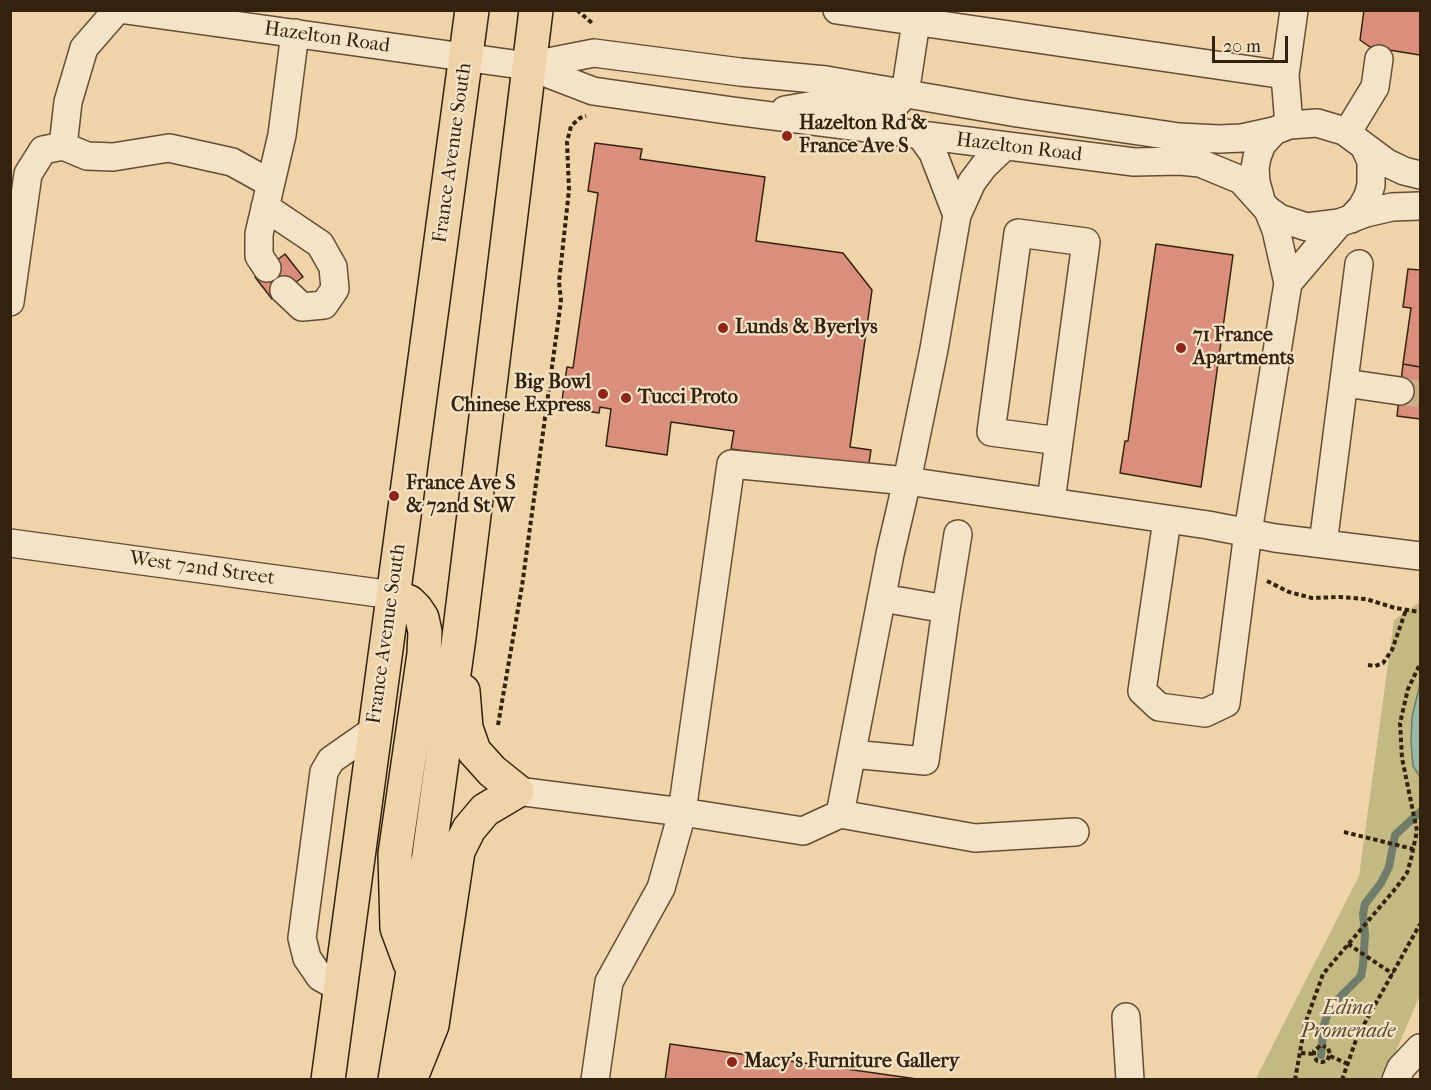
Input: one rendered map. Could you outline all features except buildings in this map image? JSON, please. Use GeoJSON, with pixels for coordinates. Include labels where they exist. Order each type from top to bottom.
{"type":"FeatureCollection","features":[{"type":"Feature","properties":{"kind":"main road","name":"France Avenue South"},"geometry":{"type":"LineString","coordinates":[[328,1080],[472,10]]}},
{"type":"Feature","properties":{"kind":"main road"},"geometry":{"type":"LineString","coordinates":[[395,1080],[413,971],[459,637],[536,10]]}},
{"type":"Feature","properties":{"kind":"main road"},"geometry":{"type":"LineString","coordinates":[[393,595],[409,602],[416,609],[422,618],[425,632],[424,654],[395,854],[397,928],[413,971]]}},
{"type":"Feature","properties":{"kind":"main road"},"geometry":{"type":"LineString","coordinates":[[410,1080],[432,1025],[458,850],[469,829],[485,810],[517,791],[489,768],[474,750],[466,728],[459,637]]}},
{"type":"Feature","properties":{"kind":"street"},"geometry":{"type":"LineString","coordinates":[[63,146],[68,102],[84,48],[117,10]]}},
{"type":"Feature","properties":{"kind":"street","name":"Hazelton Road"},"geometry":{"type":"LineString","coordinates":[[126,10],[528,66],[593,91],[1004,147],[1134,162],[1200,163],[1240,180],[1279,218],[1307,227],[1345,221],[1392,207],[1420,206]]}},
{"type":"Feature","properties":{"kind":"street"},"geometry":{"type":"LineString","coordinates":[[837,10],[1285,75]]}},
{"type":"Feature","properties":{"kind":"street"},"geometry":{"type":"LineString","coordinates":[[1167,520],[1142,691],[1159,707],[1205,713],[1226,703],[1248,532],[1288,283],[1276,231],[1256,182],[1255,168],[1262,144],[1281,128],[1285,75],[1294,10]]}},
{"type":"Feature","properties":{"kind":"street"},"geometry":{"type":"LineString","coordinates":[[755,114],[826,103],[883,111],[894,106],[905,94],[916,22]]}},
{"type":"Feature","properties":{"kind":"street"},"geometry":{"type":"LineString","coordinates":[[267,268],[259,256],[259,234],[282,135],[295,33]]}},
{"type":"Feature","properties":{"kind":"street","name":"Hazelton Road"},"geometry":{"type":"LineString","coordinates":[[528,66],[594,53],[740,72],[825,80],[1179,137],[1242,138],[1281,128],[1317,123],[1334,127],[1387,163],[1420,175]]}},
{"type":"Feature","properties":{"kind":"street"},"geometry":{"type":"LineString","coordinates":[[1288,283],[1345,221],[1362,207],[1368,196],[1371,185],[1371,161],[1356,140],[1375,87],[1379,59]]}},
{"type":"Feature","properties":{"kind":"street"},"geometry":{"type":"LineString","coordinates":[[921,136],[933,153],[957,215]]}},
{"type":"Feature","properties":{"kind":"street"},"geometry":{"type":"LineString","coordinates":[[10,302],[28,174],[43,150],[63,146],[87,156],[113,157],[169,148],[232,162],[320,244],[333,267],[335,290],[324,305],[302,307],[284,290]]}},
{"type":"Feature","properties":{"kind":"street"},"geometry":{"type":"LineString","coordinates":[[840,814],[934,349],[957,215],[972,182],[984,166],[1004,147]]}},
{"type":"Feature","properties":{"kind":"street"},"geometry":{"type":"LineString","coordinates":[[1051,501],[1086,242],[1018,233],[991,432],[1059,441]]}},
{"type":"Feature","properties":{"kind":"street"},"geometry":{"type":"LineString","coordinates":[[1323,544],[1359,264]]}},
{"type":"Feature","properties":{"kind":"street"},"geometry":{"type":"LineString","coordinates":[[1345,383],[1400,392]]}},
{"type":"Feature","properties":{"kind":"street"},"geometry":{"type":"LineString","coordinates":[[595,1080],[609,982],[661,888],[682,812],[731,464],[907,481],[1051,501],[1275,538],[1420,556]]}},
{"type":"Feature","properties":{"kind":"street"},"geometry":{"type":"LineString","coordinates":[[852,754],[925,761],[958,534]]}},
{"type":"Feature","properties":{"kind":"street","name":"West 72nd Street"},"geometry":{"type":"LineString","coordinates":[[10,543],[393,595]]}},
{"type":"Feature","properties":{"kind":"street"},"geometry":{"type":"LineString","coordinates":[[882,598],[946,609]]}},
{"type":"Feature","properties":{"kind":"street"},"geometry":{"type":"LineString","coordinates":[[340,988],[320,977],[307,958],[302,938],[324,772],[331,760],[374,730]]}},
{"type":"Feature","properties":{"kind":"street"},"geometry":{"type":"LineString","coordinates":[[517,791],[682,812],[803,831],[840,814],[975,838],[1075,832]]}},
{"type":"Feature","properties":{"kind":"street"},"geometry":{"type":"LineString","coordinates":[[1126,1017],[1130,1080]]}},
{"type":"Feature","properties":{"kind":"street"},"geometry":{"type":"LineString","coordinates":[[1396,1080],[1401,1068],[1420,1048]]}},
{"type":"Feature","properties":{"kind":"path"},"geometry":{"type":"LineString","coordinates":[[578,10],[592,23]]}},
{"type":"Feature","properties":{"kind":"path"},"geometry":{"type":"LineString","coordinates":[[489,768],[503,751],[498,723],[522,586],[561,301],[559,282],[569,190],[567,142],[571,126],[580,118]]}},
{"type":"Feature","properties":{"kind":"path"},"geometry":{"type":"LineString","coordinates":[[1242,578],[1269,582],[1289,592],[1312,598],[1366,599],[1420,612]]}},
{"type":"Feature","properties":{"kind":"path"},"geometry":{"type":"LineString","coordinates":[[1368,665],[1375,666],[1383,663],[1392,650],[1406,610]]}},
{"type":"Feature","properties":{"kind":"path"},"geometry":{"type":"LineString","coordinates":[[1296,1080],[1305,1024],[1323,974],[1407,873],[1417,831],[1402,758],[1400,723],[1408,689],[1420,664]]}},
{"type":"Feature","properties":{"kind":"path"},"geometry":{"type":"LineString","coordinates":[[1344,832],[1413,849]]}},
{"type":"Feature","properties":{"kind":"path"},"geometry":{"type":"LineString","coordinates":[[1342,1080],[1357,1037],[1420,924]]}},
{"type":"Feature","properties":{"kind":"path"},"geometry":{"type":"LineString","coordinates":[[1348,944],[1393,974]]}},
{"type":"Feature","properties":{"kind":"path"},"geometry":{"type":"LineString","coordinates":[[1322,1046],[1328,1048],[1330,1056],[1327,1061],[1322,1062],[1317,1060],[1314,1054],[1316,1049],[1322,1046]]}},
{"type":"Feature","properties":{"kind":"path"},"geometry":{"type":"LineString","coordinates":[[1301,1053],[1314,1054]]}},
{"type":"Feature","properties":{"kind":"path"},"geometry":{"type":"LineString","coordinates":[[1330,1056],[1348,1064]]}},
{"type":"Feature","properties":{"kind":"green space","name":"Edina Promenade"},"geometry":{"type":"Polygon","coordinates":[[[1420,602],[1420,995],[1384,1079],[1255,1080],[1359,876],[1394,620],[1420,602]]]}},
{"type":"Feature","properties":{"kind":"shaded area"},"geometry":{"type":"Polygon","coordinates":[[[1420,684],[1420,777],[1413,766],[1411,741],[1412,717],[1420,684]]]}},
{"type":"Feature","properties":{"kind":"waterway"},"geometry":{"type":"LineString","coordinates":[[1321,1055],[1324,1025],[1328,1013],[1338,999],[1361,976],[1365,904],[1381,883],[1389,867],[1395,835],[1420,812]]}},
{"type":"Feature","properties":{"kind":"tunnel"},"geometry":{"type":"LineString","coordinates":[[1400,391],[1420,394]]}},
{"type":"Feature","properties":{"kind":"place","name":"Hazelton Rd & France Ave S"},"geometry":{"type":"Point","coordinates":[787,136]}},
{"type":"Feature","properties":{"kind":"place","name":"Lunds & Byerlys"},"geometry":{"type":"Point","coordinates":[723,328]}},
{"type":"Feature","properties":{"kind":"place","name":"71 France Apartments"},"geometry":{"type":"Point","coordinates":[1181,348]}},
{"type":"Feature","properties":{"kind":"place","name":"Big Bowl Chinese Express"},"geometry":{"type":"Point","coordinates":[603,394]}},
{"type":"Feature","properties":{"kind":"place","name":"Tucci Proto"},"geometry":{"type":"Point","coordinates":[626,398]}},
{"type":"Feature","properties":{"kind":"place","name":"France Ave S & 72nd St W"},"geometry":{"type":"Point","coordinates":[394,496]}},
{"type":"Feature","properties":{"kind":"place","name":"Macy's Furniture Gallery"},"geometry":{"type":"Point","coordinates":[732,1062]}}]}
